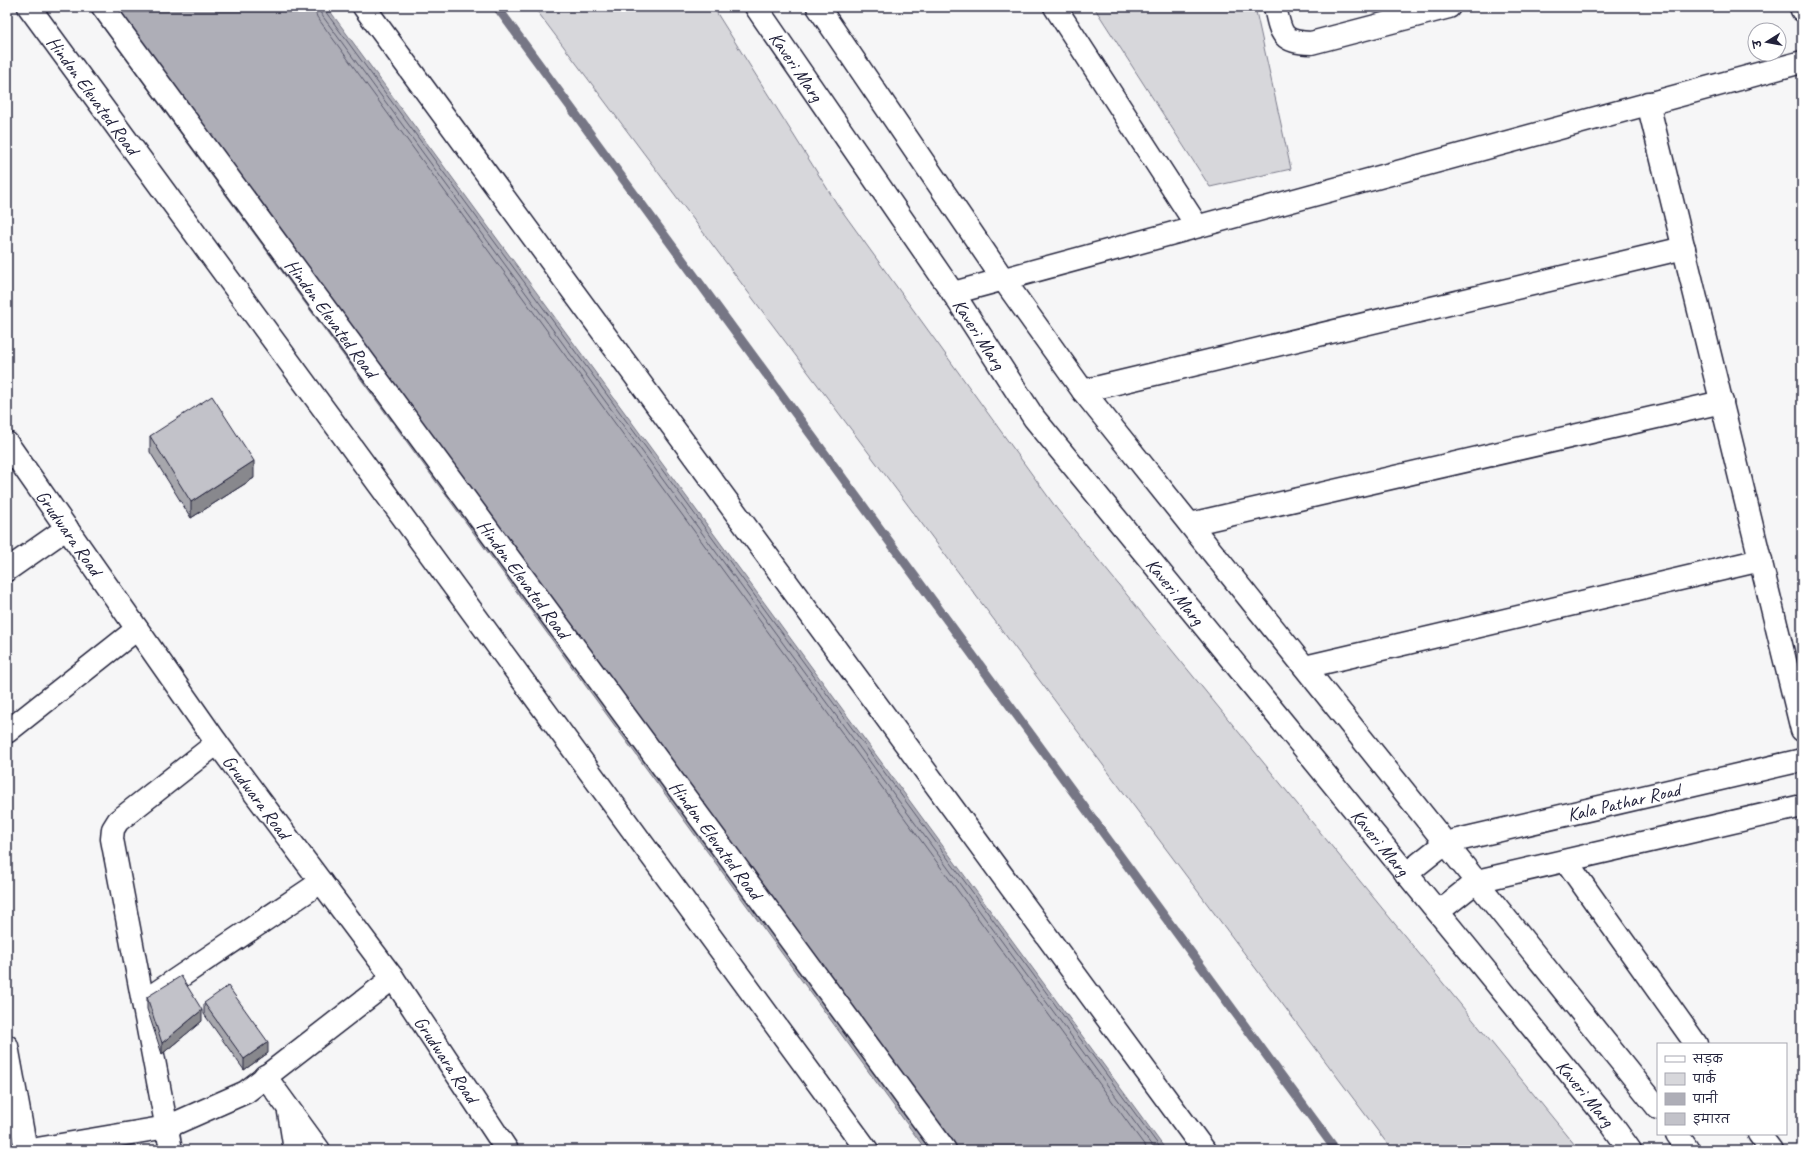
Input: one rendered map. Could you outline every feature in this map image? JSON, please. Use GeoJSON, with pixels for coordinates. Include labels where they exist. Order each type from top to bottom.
{"type":"FeatureCollection","features":[{"type":"Feature","properties":{"kind":"main road","name":"Hindon Elevated Road"},"geometry":{"type":"LineString","coordinates":[[28,7],[867,1150]]}},
{"type":"Feature","properties":{"kind":"main road","name":"Hindon Elevated Road"},"geometry":{"type":"LineString","coordinates":[[103,7],[945,1150]]}},
{"type":"Feature","properties":{"kind":"main road"},"geometry":{"type":"LineString","coordinates":[[364,7],[1204,1150]]}},
{"type":"Feature","properties":{"kind":"main road","name":"Kaveri Marg"},"geometry":{"type":"LineString","coordinates":[[756,7],[953,293],[1034,418],[1612,1125],[1630,1150]]}},
{"type":"Feature","properties":{"kind":"main road"},"geometry":{"type":"LineString","coordinates":[[818,7],[1003,280],[1083,392],[1657,1107]]}},
{"type":"Feature","properties":{"kind":"main road"},"geometry":{"type":"LineString","coordinates":[[1055,7],[1197,226]]}},
{"type":"Feature","properties":{"kind":"main road"},"geometry":{"type":"LineString","coordinates":[[1275,7],[1278,21],[1285,37],[1293,42],[1311,43],[1449,7]]}},
{"type":"Feature","properties":{"kind":"main road"},"geometry":{"type":"LineString","coordinates":[[953,293],[1802,62]]}},
{"type":"Feature","properties":{"kind":"main road"},"geometry":{"type":"LineString","coordinates":[[1648,103],[1802,730]]}},
{"type":"Feature","properties":{"kind":"main road"},"geometry":{"type":"LineString","coordinates":[[1083,392],[1684,248]]}},
{"type":"Feature","properties":{"kind":"main road"},"geometry":{"type":"LineString","coordinates":[[1190,524],[1722,402]]}},
{"type":"Feature","properties":{"kind":"main road","name":"Grudwara Road"},"geometry":{"type":"LineString","coordinates":[[7,443],[217,743],[393,978],[507,1150]]}},
{"type":"Feature","properties":{"kind":"main road"},"geometry":{"type":"LineString","coordinates":[[7,570],[67,528]]}},
{"type":"Feature","properties":{"kind":"main road"},"geometry":{"type":"LineString","coordinates":[[1305,667],[1760,560]]}},
{"type":"Feature","properties":{"kind":"main road"},"geometry":{"type":"LineString","coordinates":[[7,732],[137,629]]}},
{"type":"Feature","properties":{"kind":"main road"},"geometry":{"type":"LineString","coordinates":[[171,1150],[112,839],[113,829],[118,821],[217,743]]}},
{"type":"Feature","properties":{"kind":"main road","name":"Kala Pathar Road"},"geometry":{"type":"LineString","coordinates":[[1445,843],[1802,760]]}},
{"type":"Feature","properties":{"kind":"main road"},"geometry":{"type":"LineString","coordinates":[[1438,912],[1477,881],[1801,808]]}},
{"type":"Feature","properties":{"kind":"main road"},"geometry":{"type":"LineString","coordinates":[[1406,874],[1445,843]]}},
{"type":"Feature","properties":{"kind":"main road"},"geometry":{"type":"LineString","coordinates":[[1566,861],[1695,1043]]}},
{"type":"Feature","properties":{"kind":"main road"},"geometry":{"type":"LineString","coordinates":[[142,1002],[321,882]]}},
{"type":"Feature","properties":{"kind":"main road"},"geometry":{"type":"LineString","coordinates":[[31,1150],[167,1128],[246,1092],[393,978]]}},
{"type":"Feature","properties":{"kind":"main road"},"geometry":{"type":"LineString","coordinates":[[7,1046],[26,1150]]}},
{"type":"Feature","properties":{"kind":"main road"},"geometry":{"type":"LineString","coordinates":[[265,1076],[319,1150]]}},
{"type":"Feature","properties":{"kind":"main road"},"geometry":{"type":"LineString","coordinates":[[288,1108],[295,1150]]}},
{"type":"Feature","properties":{"kind":"main road"},"geometry":{"type":"LineString","coordinates":[[1678,1135],[1688,1150]]}},
{"type":"Feature","properties":{"kind":"main road"},"geometry":{"type":"LineString","coordinates":[[1760,1135],[1771,1150]]}},
{"type":"Feature","properties":{"kind":"green space"},"geometry":{"type":"Polygon","coordinates":[[[534,7],[713,7],[837,204],[1057,509],[1579,1150],[1392,1150],[534,7]]]}},
{"type":"Feature","properties":{"kind":"green space"},"geometry":{"type":"Polygon","coordinates":[[[1094,7],[1255,7],[1291,169],[1210,187],[1094,7]]]}},
{"type":"Feature","properties":{"kind":"water"},"geometry":{"type":"Polygon","coordinates":[[[88,7],[327,7],[1166,1150],[926,1150],[88,7]]]}},
{"type":"Feature","properties":{"kind":"building"},"geometry":{"type":"Polygon","coordinates":[[[212,396],[254,461],[191,502],[150,436],[212,396]]]}},
{"type":"Feature","properties":{"kind":"building"},"geometry":{"type":"Polygon","coordinates":[[[181,976],[202,1010],[162,1043],[147,997],[181,976]]]}},
{"type":"Feature","properties":{"kind":"building"},"geometry":{"type":"Polygon","coordinates":[[[228,986],[268,1042],[244,1059],[204,1003],[228,986]]]}},
{"type":"Feature","properties":{"kind":"waterway"},"geometry":{"type":"LineString","coordinates":[[497,7],[1336,1150]]}}]}
